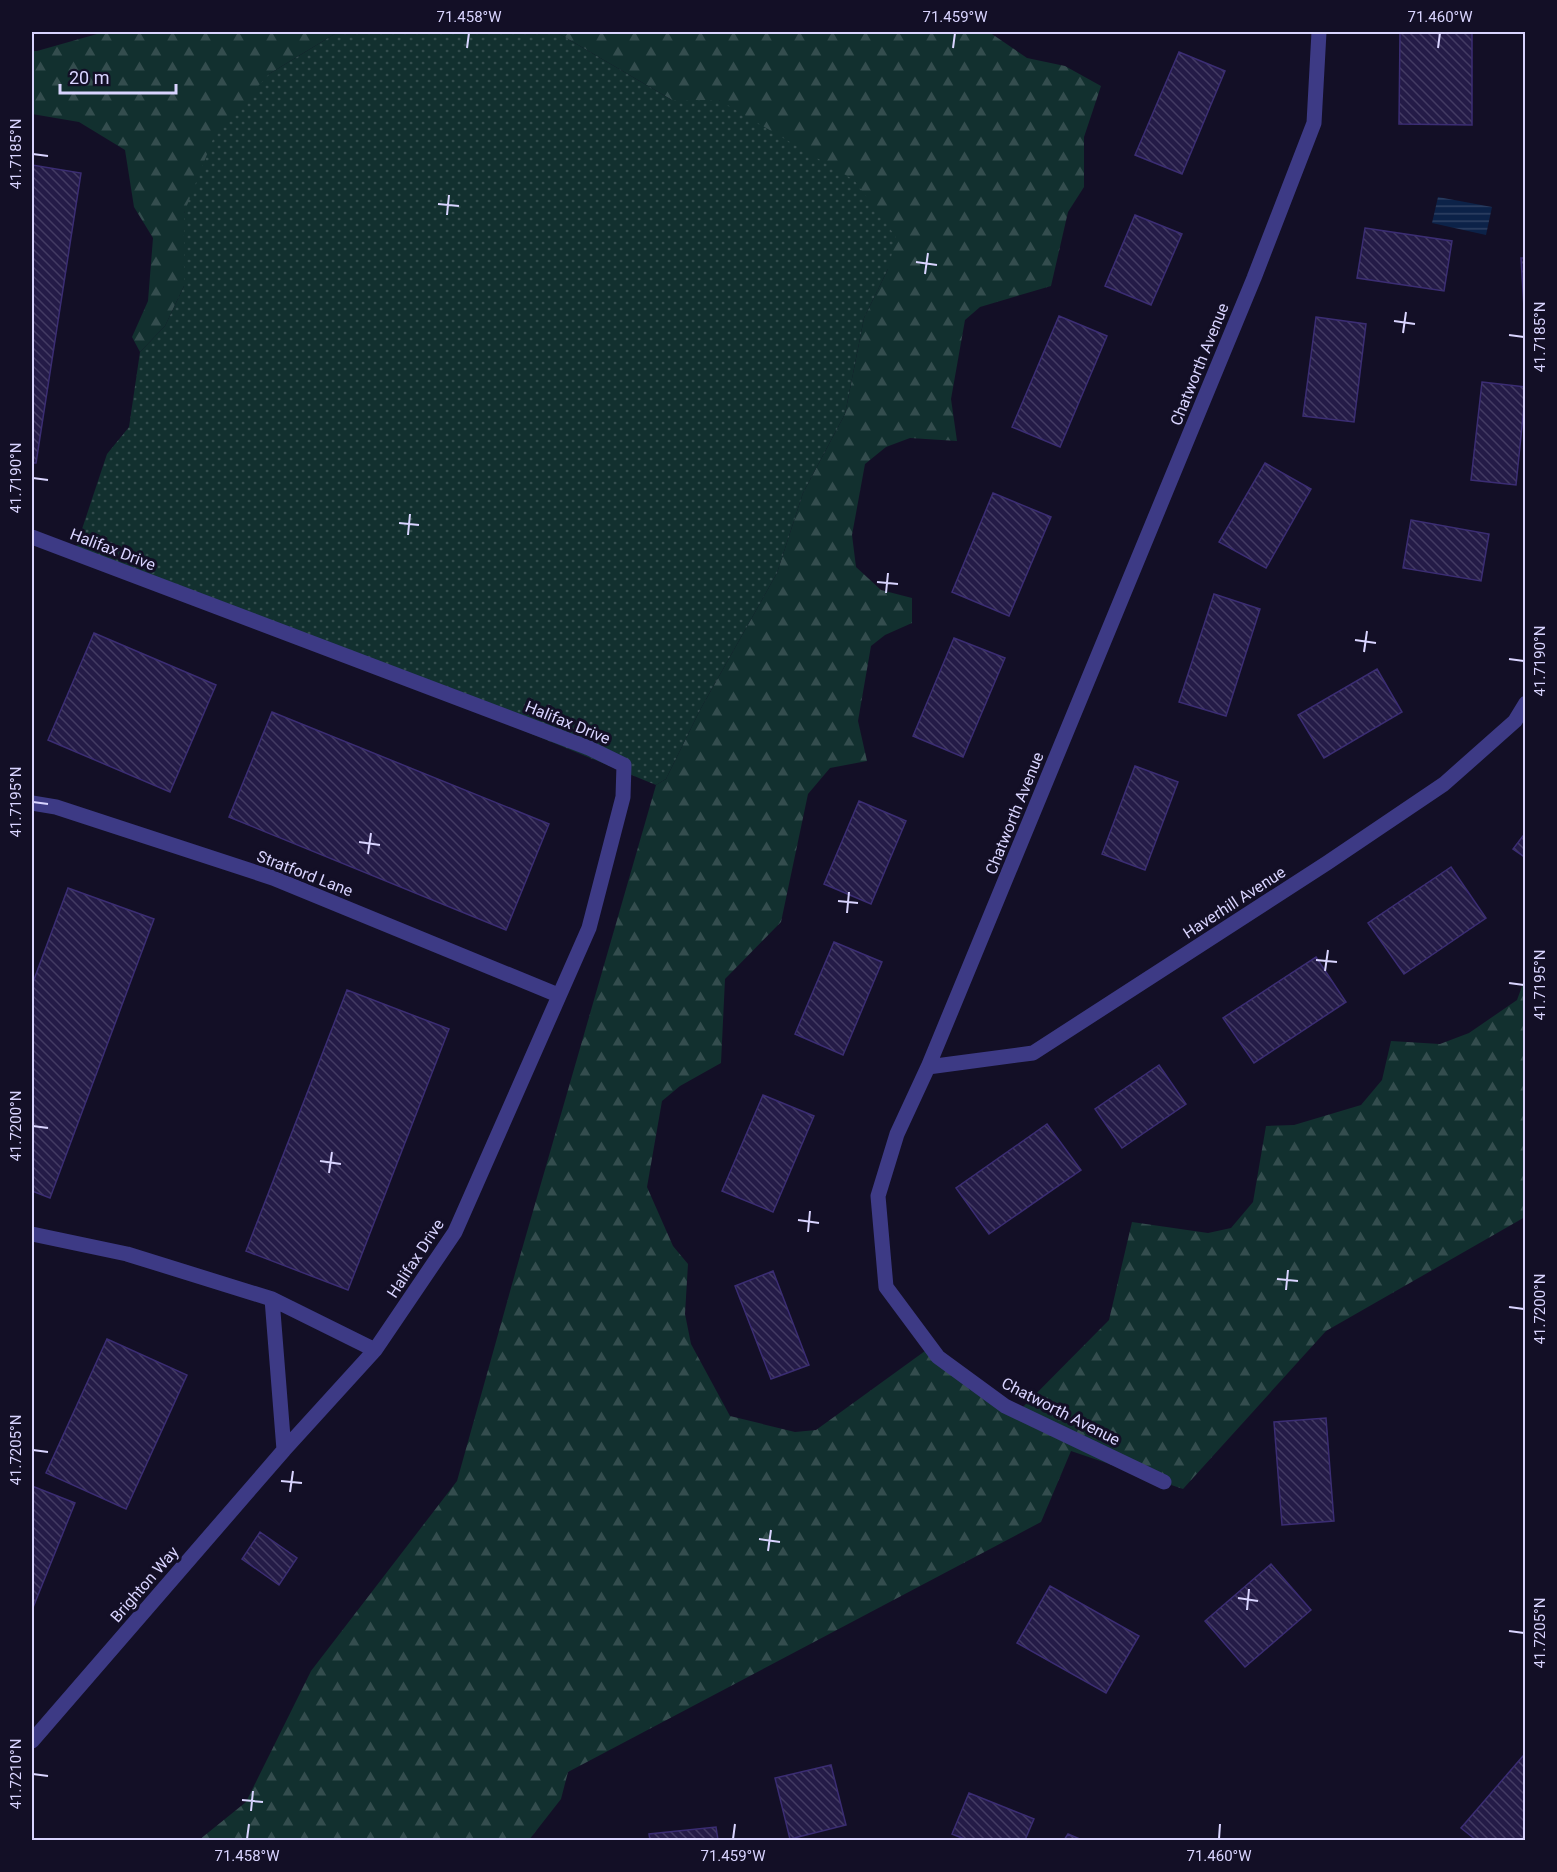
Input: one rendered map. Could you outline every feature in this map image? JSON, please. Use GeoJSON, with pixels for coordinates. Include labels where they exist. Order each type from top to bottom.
{"type":"FeatureCollection","features":[{"type":"Feature","properties":{"kind":"street","name":"Chatworth Avenue"},"geometry":{"type":"LineString","coordinates":[[1164,1482],[1005,1406],[938,1357],[886,1287],[878,1196],[897,1134],[928,1067],[1254,278],[1314,123],[1319,32]]}},
{"type":"Feature","properties":{"kind":"street","name":"Halifax Drive"},"geometry":{"type":"LineString","coordinates":[[32,537],[567,739],[624,765],[623,797],[589,928],[456,1232],[375,1350]]}},
{"type":"Feature","properties":{"kind":"street","name":"Haverhill Avenue"},"geometry":{"type":"LineString","coordinates":[[928,1067],[1033,1053],[1327,863],[1444,784],[1515,721],[1526,703]]}},
{"type":"Feature","properties":{"kind":"street","name":"Stratford Lane"},"geometry":{"type":"LineString","coordinates":[[32,803],[56,807],[273,878],[558,995]]}},
{"type":"Feature","properties":{"kind":"street"},"geometry":{"type":"LineString","coordinates":[[32,1234],[127,1254],[272,1299],[375,1350]]}},
{"type":"Feature","properties":{"kind":"street"},"geometry":{"type":"LineString","coordinates":[[272,1299],[284,1450]]}},
{"type":"Feature","properties":{"kind":"street","name":"Brighton Way"},"geometry":{"type":"LineString","coordinates":[[32,1741],[284,1450],[375,1350]]}},
{"type":"Feature","properties":{"kind":"green space"},"geometry":{"type":"Polygon","coordinates":[[[104,32],[338,32],[269,74],[184,213],[184,286],[165,326],[140,352],[132,337],[148,301],[153,238],[134,207],[125,150],[79,122],[32,114],[32,51],[104,32]]]}},
{"type":"Feature","properties":{"kind":"green space"},"geometry":{"type":"Polygon","coordinates":[[[338,32],[556,32],[672,100],[719,100],[854,180],[896,237],[888,269],[864,318],[845,414],[803,493],[777,573],[700,710],[666,779],[656,785],[76,547],[107,454],[129,427],[140,352],[165,326],[184,286],[184,213],[215,134],[269,74],[338,32]]]}},
{"type":"Feature","properties":{"kind":"green space"},"geometry":{"type":"Polygon","coordinates":[[[556,32],[989,32],[1027,58],[1065,66],[1101,86],[1084,137],[1084,187],[1068,212],[1051,286],[980,307],[965,320],[951,399],[957,441],[910,438],[886,447],[865,464],[852,535],[856,567],[881,590],[912,598],[912,623],[885,635],[871,646],[858,721],[867,761],[830,768],[808,794],[781,922],[725,979],[721,1063],[680,1086],[662,1101],[647,1187],[673,1246],[688,1264],[685,1314],[691,1344],[730,1416],[795,1432],[816,1430],[925,1351],[1015,1415],[1109,1320],[1132,1222],[1208,1233],[1231,1228],[1253,1202],[1266,1126],[1294,1125],[1361,1105],[1382,1080],[1391,1041],[1440,1044],[1469,1033],[1517,1000],[1525,978],[1525,1217],[1326,1331],[1183,1489],[1071,1451],[1041,1522],[568,1772],[561,1799],[529,1840],[199,1840],[246,1802],[311,1671],[457,1481],[656,785],[666,779],[700,710],[777,573],[803,493],[845,414],[864,318],[888,269],[719,100],[672,100],[556,32]]]}},
{"type":"Feature","properties":{"kind":"water"},"geometry":{"type":"Polygon","coordinates":[[[1438,197],[1492,207],[1486,235],[1432,223],[1438,197]]]}},
{"type":"Feature","properties":{"kind":"building"},"geometry":{"type":"Polygon","coordinates":[[[1400,32],[1472,32],[1472,125],[1399,124],[1400,32]]]}},
{"type":"Feature","properties":{"kind":"building"},"geometry":{"type":"Polygon","coordinates":[[[1179,52],[1225,71],[1182,174],[1135,155],[1179,52]]]}},
{"type":"Feature","properties":{"kind":"building"},"geometry":{"type":"Polygon","coordinates":[[[32,165],[81,173],[36,463],[32,463],[32,165]]]}},
{"type":"Feature","properties":{"kind":"building"},"geometry":{"type":"Polygon","coordinates":[[[1135,215],[1182,234],[1151,305],[1105,286],[1135,215]]]}},
{"type":"Feature","properties":{"kind":"building"},"geometry":{"type":"Polygon","coordinates":[[[1365,228],[1452,241],[1444,291],[1357,278],[1365,228]]]}},
{"type":"Feature","properties":{"kind":"building"},"geometry":{"type":"Polygon","coordinates":[[[1521,258],[1526,258],[1526,341],[1521,258]]]}},
{"type":"Feature","properties":{"kind":"building"},"geometry":{"type":"Polygon","coordinates":[[[1059,316],[1107,336],[1060,447],[1012,427],[1059,316]]]}},
{"type":"Feature","properties":{"kind":"building"},"geometry":{"type":"Polygon","coordinates":[[[1316,317],[1366,324],[1354,422],[1303,416],[1316,317]]]}},
{"type":"Feature","properties":{"kind":"building"},"geometry":{"type":"Polygon","coordinates":[[[1482,382],[1526,387],[1516,485],[1471,480],[1482,382]]]}},
{"type":"Feature","properties":{"kind":"building"},"geometry":{"type":"Polygon","coordinates":[[[1265,463],[1311,489],[1266,568],[1219,542],[1265,463]]]}},
{"type":"Feature","properties":{"kind":"building"},"geometry":{"type":"Polygon","coordinates":[[[993,493],[1051,517],[1009,616],[952,592],[993,493]]]}},
{"type":"Feature","properties":{"kind":"building"},"geometry":{"type":"Polygon","coordinates":[[[1411,520],[1489,534],[1481,581],[1403,568],[1411,520]]]}},
{"type":"Feature","properties":{"kind":"building"},"geometry":{"type":"Polygon","coordinates":[[[1214,594],[1260,609],[1226,716],[1179,702],[1214,594]]]}},
{"type":"Feature","properties":{"kind":"building"},"geometry":{"type":"Polygon","coordinates":[[[94,633],[216,685],[170,792],[48,740],[94,633]]]}},
{"type":"Feature","properties":{"kind":"building"},"geometry":{"type":"Polygon","coordinates":[[[954,638],[1005,658],[963,757],[913,736],[954,638]]]}},
{"type":"Feature","properties":{"kind":"building"},"geometry":{"type":"Polygon","coordinates":[[[1377,669],[1402,712],[1324,758],[1298,715],[1377,669]]]}},
{"type":"Feature","properties":{"kind":"building"},"geometry":{"type":"Polygon","coordinates":[[[272,712],[549,824],[506,930],[229,817],[272,712]]]}},
{"type":"Feature","properties":{"kind":"building"},"geometry":{"type":"Polygon","coordinates":[[[1135,766],[1178,782],[1145,870],[1102,854],[1135,766]]]}},
{"type":"Feature","properties":{"kind":"building"},"geometry":{"type":"Polygon","coordinates":[[[859,801],[906,821],[871,904],[824,884],[859,801]]]}},
{"type":"Feature","properties":{"kind":"building"},"geometry":{"type":"Polygon","coordinates":[[[1526,832],[1526,858],[1513,849],[1526,832]]]}},
{"type":"Feature","properties":{"kind":"building"},"geometry":{"type":"Polygon","coordinates":[[[1451,867],[1486,918],[1404,974],[1368,923],[1451,867]]]}},
{"type":"Feature","properties":{"kind":"building"},"geometry":{"type":"Polygon","coordinates":[[[68,888],[154,919],[50,1198],[32,1191],[32,985],[68,888]]]}},
{"type":"Feature","properties":{"kind":"building"},"geometry":{"type":"Polygon","coordinates":[[[834,942],[882,962],[843,1055],[795,1034],[834,942]]]}},
{"type":"Feature","properties":{"kind":"building"},"geometry":{"type":"Polygon","coordinates":[[[1316,957],[1346,1002],[1254,1063],[1223,1018],[1316,957]]]}},
{"type":"Feature","properties":{"kind":"building"},"geometry":{"type":"Polygon","coordinates":[[[347,990],[449,1029],[348,1290],[246,1251],[347,990]]]}},
{"type":"Feature","properties":{"kind":"building"},"geometry":{"type":"Polygon","coordinates":[[[1159,1065],[1186,1104],[1122,1148],[1095,1109],[1159,1065]]]}},
{"type":"Feature","properties":{"kind":"building"},"geometry":{"type":"Polygon","coordinates":[[[763,1095],[814,1116],[773,1212],[722,1191],[763,1095]]]}},
{"type":"Feature","properties":{"kind":"building"},"geometry":{"type":"Polygon","coordinates":[[[1047,1124],[1081,1170],[989,1234],[956,1188],[1047,1124]]]}},
{"type":"Feature","properties":{"kind":"building"},"geometry":{"type":"Polygon","coordinates":[[[773,1271],[809,1365],[771,1379],[735,1286],[773,1271]]]}},
{"type":"Feature","properties":{"kind":"building"},"geometry":{"type":"Polygon","coordinates":[[[107,1339],[187,1375],[126,1509],[46,1473],[107,1339]]]}},
{"type":"Feature","properties":{"kind":"building"},"geometry":{"type":"Polygon","coordinates":[[[1326,1418],[1334,1521],[1282,1525],[1274,1422],[1326,1418]]]}},
{"type":"Feature","properties":{"kind":"building"},"geometry":{"type":"Polygon","coordinates":[[[32,1486],[75,1503],[32,1610],[32,1486]]]}},
{"type":"Feature","properties":{"kind":"building"},"geometry":{"type":"Polygon","coordinates":[[[260,1532],[297,1558],[279,1585],[242,1559],[260,1532]]]}},
{"type":"Feature","properties":{"kind":"building"},"geometry":{"type":"Polygon","coordinates":[[[1271,1564],[1311,1610],[1245,1667],[1205,1621],[1271,1564]]]}},
{"type":"Feature","properties":{"kind":"building"},"geometry":{"type":"Polygon","coordinates":[[[1050,1586],[1139,1636],[1106,1693],[1017,1643],[1050,1586]]]}},
{"type":"Feature","properties":{"kind":"building"},"geometry":{"type":"Polygon","coordinates":[[[1523,1756],[1526,1758],[1526,1840],[1476,1840],[1461,1828],[1523,1756]]]}},
{"type":"Feature","properties":{"kind":"building"},"geometry":{"type":"Polygon","coordinates":[[[831,1765],[846,1825],[790,1839],[775,1778],[831,1765]]]}},
{"type":"Feature","properties":{"kind":"building"},"geometry":{"type":"Polygon","coordinates":[[[969,1793],[1034,1819],[1025,1840],[967,1840],[952,1834],[969,1793]]]}},
{"type":"Feature","properties":{"kind":"building"},"geometry":{"type":"Polygon","coordinates":[[[716,1827],[718,1840],[650,1840],[649,1834],[716,1827]]]}},
{"type":"Feature","properties":{"kind":"building"},"geometry":{"type":"Polygon","coordinates":[[[1068,1834],[1082,1840],[1064,1840],[1068,1834]]]}}]}
